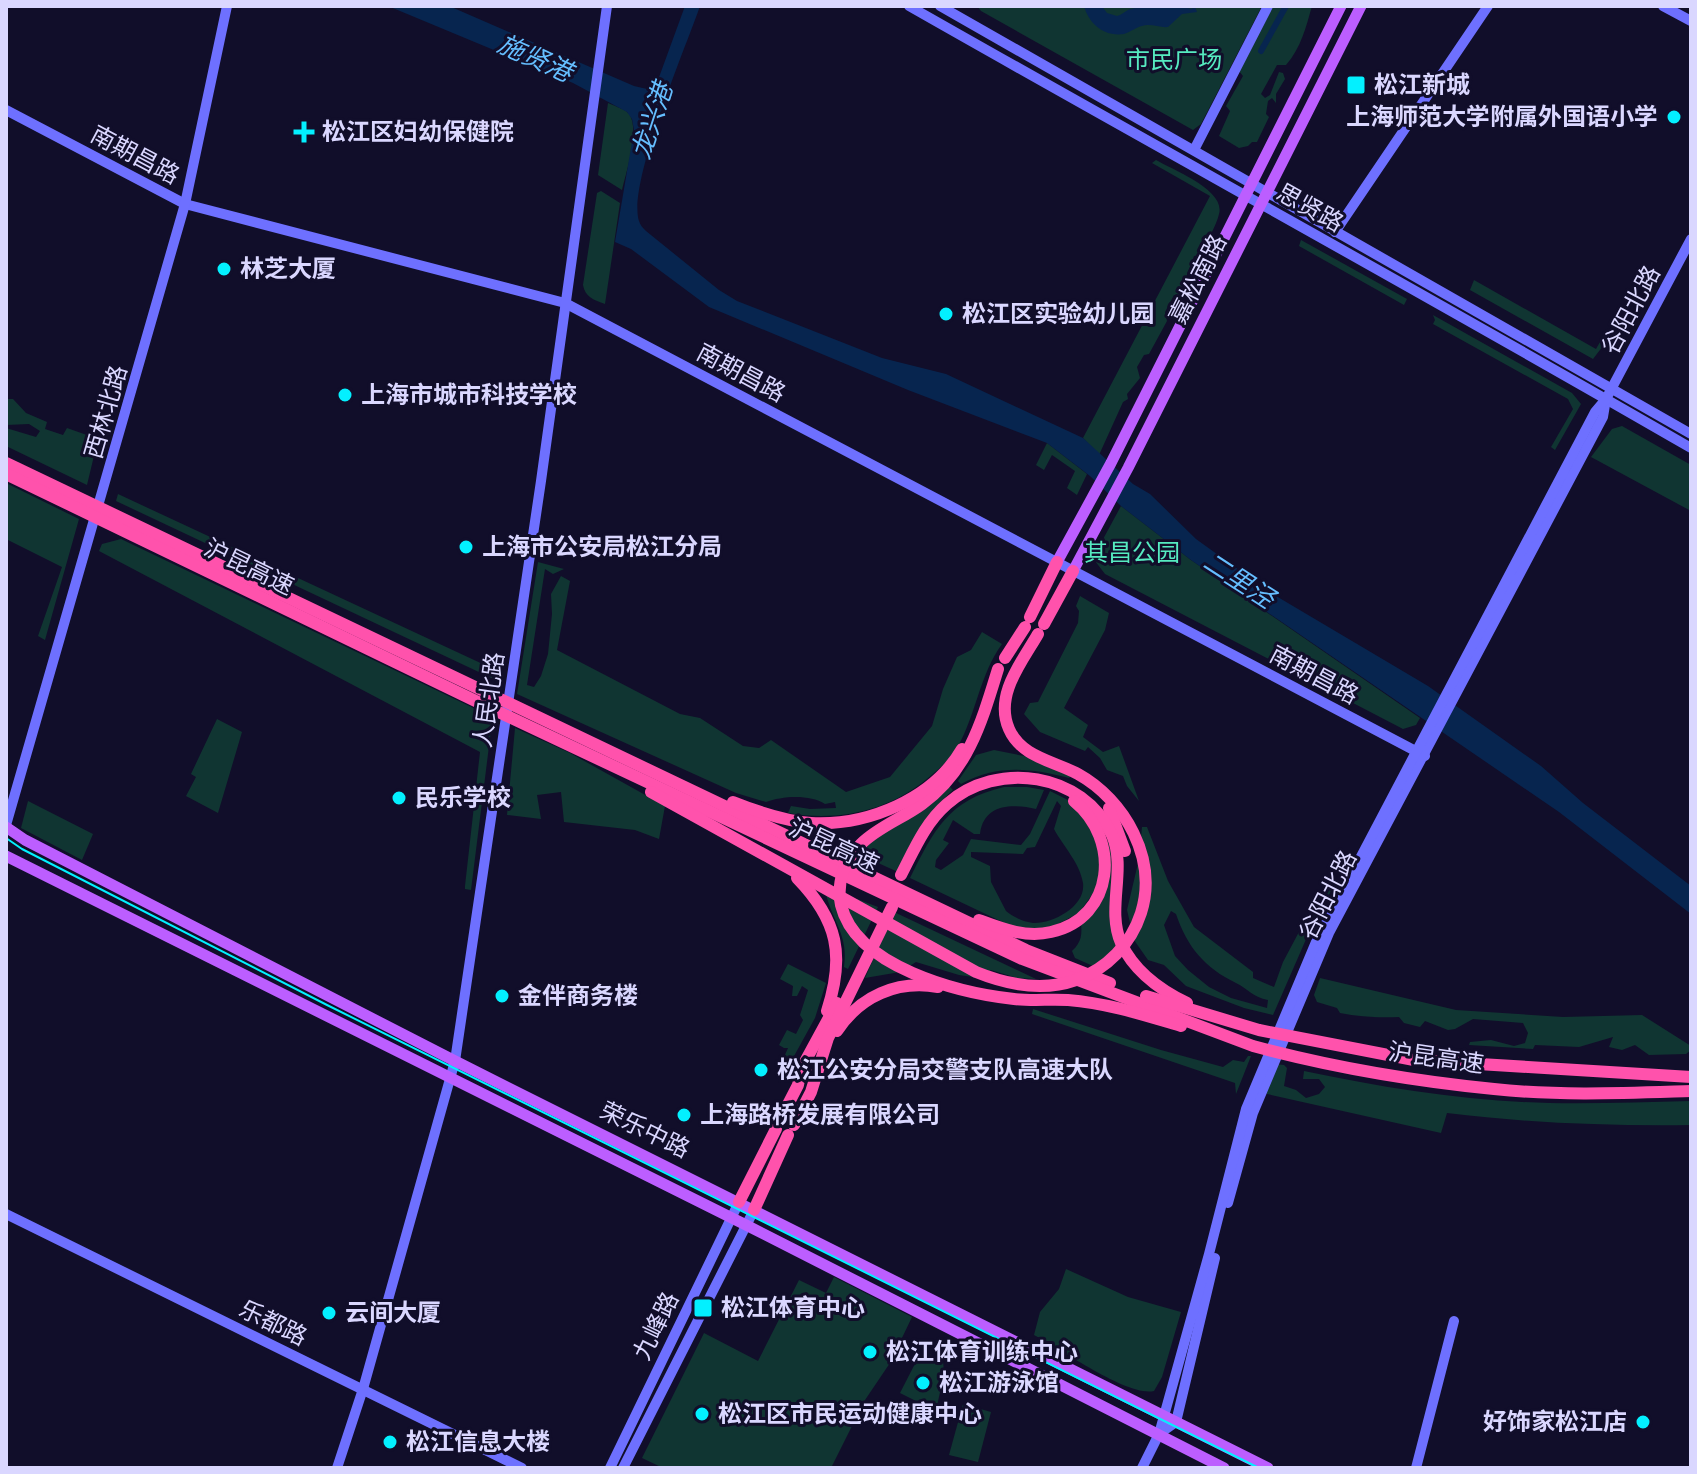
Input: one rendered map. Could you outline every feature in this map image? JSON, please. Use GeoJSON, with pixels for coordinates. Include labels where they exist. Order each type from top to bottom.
{"type":"FeatureCollection","features":[{"type":"Feature","properties":{"kind":"highway","name":"沪昆高速"},"geometry":{"type":"LineString","coordinates":[[6,463],[160,543]]}},
{"type":"Feature","properties":{"kind":"highway","name":"沪昆高速"},"geometry":{"type":"LineString","coordinates":[[6,474],[160,543],[527,718],[1022,959],[1253,1046],[1288,1056],[1415,1079],[1497,1089],[1579,1093],[1691,1091]]}},
{"type":"Feature","properties":{"kind":"highway"},"geometry":{"type":"LineString","coordinates":[[582,745],[764,814],[812,823],[844,821],[877,813],[909,799],[950,767],[977,721],[1002,664],[1028,622],[1057,562]]}},
{"type":"Feature","properties":{"kind":"highway"},"geometry":{"type":"LineString","coordinates":[[582,745],[777,862],[936,952],[986,976],[1030,986],[1064,984],[1103,966],[1117,953],[1134,930],[1146,893],[1146,873],[1140,847],[1121,814],[1088,780],[1024,749],[1008,728],[1005,716],[1006,692],[1073,571]]}},
{"type":"Feature","properties":{"kind":"highway"},"geometry":{"type":"LineString","coordinates":[[961,989],[911,971],[876,953],[858,938],[840,901],[841,879],[848,861],[862,843],[919,807],[957,772],[982,723],[1002,664]]}},
{"type":"Feature","properties":{"kind":"highway","name":"沪昆高速"},"geometry":{"type":"LineString","coordinates":[[582,745],[1026,950],[1152,999],[1294,1036],[1414,1060],[1691,1077]]}},
{"type":"Feature","properties":{"kind":"highway"},"geometry":{"type":"LineString","coordinates":[[828,856],[1000,928],[1041,934],[1067,927],[1088,911],[1105,877],[1102,839],[1090,816],[1072,800],[1038,786],[1002,785],[977,792],[954,806],[935,826],[903,876],[930,822],[962,793],[1001,778],[1040,779],[1076,793],[1105,822],[1116,850],[1116,924],[1121,942],[1142,974],[1185,1003],[1260,1028]]}},
{"type":"Feature","properties":{"kind":"highway"},"geometry":{"type":"LineString","coordinates":[[1088,780],[1109,807],[1125,849],[1125,867],[1116,908]]}},
{"type":"Feature","properties":{"kind":"highway"},"geometry":{"type":"LineString","coordinates":[[777,862],[808,889],[822,907],[831,928],[837,968],[836,988],[825,1022]]}},
{"type":"Feature","properties":{"kind":"highway"},"geometry":{"type":"LineString","coordinates":[[739,1202],[798,1085],[801,1069],[889,905],[823,1052],[811,1092],[754,1210]]}},
{"type":"Feature","properties":{"kind":"highway"},"geometry":{"type":"LineString","coordinates":[[823,1052],[853,1011],[883,992],[917,985],[1015,999],[1069,1000],[1121,1008],[1253,1046]]}},
{"type":"Feature","properties":{"kind":"main road","name":"西林北路"},"geometry":{"type":"LineString","coordinates":[[6,826],[185,204],[227,6]]}},
{"type":"Feature","properties":{"kind":"main road","name":"人民北路"},"geometry":{"type":"LineString","coordinates":[[337,1468],[363,1389],[455,1061],[607,6]]}},
{"type":"Feature","properties":{"kind":"main road","name":"思贤路"},"geometry":{"type":"LineString","coordinates":[[909,6],[1245,197],[1263,199],[1335,232],[1691,434]]}},
{"type":"Feature","properties":{"kind":"main road"},"geometry":{"type":"LineString","coordinates":[[1194,150],[1268,6]]}},
{"type":"Feature","properties":{"kind":"main road","name":"嘉松南路"},"geometry":{"type":"LineString","coordinates":[[1057,562],[1111,463],[1341,6]]}},
{"type":"Feature","properties":{"kind":"main road","name":"嘉松南路"},"geometry":{"type":"LineString","coordinates":[[1073,571],[1361,6]]}},
{"type":"Feature","properties":{"kind":"main road"},"geometry":{"type":"LineString","coordinates":[[1335,232],[1488,6]]}},
{"type":"Feature","properties":{"kind":"main road"},"geometry":{"type":"LineString","coordinates":[[1663,6],[1691,21]]}},
{"type":"Feature","properties":{"kind":"main road","name":"思贤路"},"geometry":{"type":"LineString","coordinates":[[945,7],[1194,150],[1251,185],[1263,199],[1691,448]]}},
{"type":"Feature","properties":{"kind":"main road"},"geometry":{"type":"LineString","coordinates":[[939,23],[945,7]]}},
{"type":"Feature","properties":{"kind":"main road","name":"南期昌路"},"geometry":{"type":"LineString","coordinates":[[6,110],[185,204],[565,303],[1420,754]]}},
{"type":"Feature","properties":{"kind":"main road","name":"谷阳北路"},"geometry":{"type":"LineString","coordinates":[[1142,1468],[1159,1434],[1246,1109],[1316,942],[1433,730],[1595,412],[1606,399],[1691,239]]}},
{"type":"Feature","properties":{"kind":"main road","name":"谷阳北路"},"geometry":{"type":"LineString","coordinates":[[1159,1434],[1176,1422],[1215,1255],[1253,1113],[1329,933],[1420,754]]}},
{"type":"Feature","properties":{"kind":"main road","name":"荣乐中路"},"geometry":{"type":"LineString","coordinates":[[6,826],[39,847],[455,1061],[1268,1468]]}},
{"type":"Feature","properties":{"kind":"main road","name":"荣乐中路"},"geometry":{"type":"LineString","coordinates":[[6,856],[746,1225],[1224,1468]]}},
{"type":"Feature","properties":{"kind":"main road","name":"九峰路"},"geometry":{"type":"LineString","coordinates":[[610,1468],[739,1202]]}},
{"type":"Feature","properties":{"kind":"main road","name":"九峰路"},"geometry":{"type":"LineString","coordinates":[[623,1468],[754,1210]]}},
{"type":"Feature","properties":{"kind":"main road","name":"乐都路"},"geometry":{"type":"LineString","coordinates":[[6,1214],[522,1468]]}},
{"type":"Feature","properties":{"kind":"main road"},"geometry":{"type":"LineString","coordinates":[[1416,1468],[1454,1321]]}},
{"type":"Feature","properties":{"kind":"green space","name":"市民广场"},"geometry":{"type":"Polygon","coordinates":[[[977,6],[1262,6],[1201,124],[1193,130],[977,6]]]}},
{"type":"Feature","properties":{"kind":"green space"},"geometry":{"type":"Polygon","coordinates":[[[1273,6],[1312,6],[1296,52],[1286,65],[1277,65],[1261,94],[1265,98],[1270,95],[1279,72],[1283,73],[1285,79],[1276,94],[1276,103],[1272,98],[1268,101],[1266,114],[1269,117],[1257,142],[1239,148],[1219,136],[1230,111],[1226,106],[1243,76],[1239,71],[1273,6]]]}},
{"type":"Feature","properties":{"kind":"green space"},"geometry":{"type":"Polygon","coordinates":[[[608,103],[627,112],[633,127],[632,149],[622,190],[598,175],[608,103]]]}},
{"type":"Feature","properties":{"kind":"green space"},"geometry":{"type":"Polygon","coordinates":[[[1156,160],[1207,189],[1219,205],[1219,214],[1201,255],[1194,256],[1179,296],[1174,295],[1165,312],[1167,321],[1149,354],[1144,355],[1137,367],[1140,378],[1127,394],[1128,399],[1123,402],[1099,455],[1083,438],[1210,196],[1152,163],[1156,160]]]}},
{"type":"Feature","properties":{"kind":"green space"},"geometry":{"type":"Polygon","coordinates":[[[601,191],[620,203],[605,304],[588,295],[583,285],[597,193],[601,191]]]}},
{"type":"Feature","properties":{"kind":"green space"},"geometry":{"type":"Polygon","coordinates":[[[1301,240],[1407,299],[1404,305],[1299,246],[1301,240]]]}},
{"type":"Feature","properties":{"kind":"green space"},"geometry":{"type":"Polygon","coordinates":[[[1474,280],[1596,349],[1604,335],[1615,341],[1612,344],[1606,342],[1593,359],[1470,290],[1474,280]]]}},
{"type":"Feature","properties":{"kind":"green space"},"geometry":{"type":"Polygon","coordinates":[[[1433,315],[1572,393],[1581,404],[1555,450],[1551,447],[1573,409],[1568,399],[1433,324],[1433,315]]]}},
{"type":"Feature","properties":{"kind":"green space"},"geometry":{"type":"Polygon","coordinates":[[[6,399],[13,399],[26,413],[47,422],[45,429],[63,435],[67,428],[98,439],[87,485],[6,446],[6,428],[36,437],[40,431],[29,424],[6,425],[6,399]]]}},
{"type":"Feature","properties":{"kind":"green space"},"geometry":{"type":"Polygon","coordinates":[[[1622,426],[1691,465],[1691,511],[1591,457],[1612,429],[1622,426]]]}},
{"type":"Feature","properties":{"kind":"green space"},"geometry":{"type":"Polygon","coordinates":[[[1047,443],[1087,474],[1077,495],[1067,488],[1075,471],[1052,455],[1044,470],[1036,465],[1047,443]]]}},
{"type":"Feature","properties":{"kind":"green space"},"geometry":{"type":"Polygon","coordinates":[[[6,483],[79,519],[45,640],[38,636],[62,567],[6,539],[6,483]]]}},
{"type":"Feature","properties":{"kind":"green space"},"geometry":{"type":"Polygon","coordinates":[[[118,494],[502,673],[500,682],[116,501],[118,494]]]}},
{"type":"Feature","properties":{"kind":"green space","name":"其昌公园"},"geometry":{"type":"Polygon","coordinates":[[[1121,506],[1191,560],[1420,718],[1416,725],[1403,729],[1105,574],[1095,561],[1095,554],[1121,506]]]}},
{"type":"Feature","properties":{"kind":"green space"},"geometry":{"type":"Polygon","coordinates":[[[121,539],[488,715],[492,722],[471,890],[465,889],[465,886],[480,752],[99,551],[102,544],[121,539]]]}},
{"type":"Feature","properties":{"kind":"green space"},"geometry":{"type":"Polygon","coordinates":[[[538,562],[564,569],[553,574],[545,569],[527,685],[534,687],[548,654],[551,594],[561,576],[570,581],[557,650],[680,714],[700,718],[743,746],[759,748],[771,740],[846,792],[890,777],[932,726],[957,657],[971,650],[982,632],[1002,644],[988,668],[958,746],[928,778],[897,799],[862,811],[825,816],[788,813],[791,806],[836,808],[835,802],[825,804],[796,797],[766,802],[736,793],[517,694],[538,562]]]}},
{"type":"Feature","properties":{"kind":"green space"},"geometry":{"type":"Polygon","coordinates":[[[1080,596],[1109,613],[1105,630],[1064,708],[1088,725],[1083,737],[1103,752],[1119,746],[1139,801],[1123,776],[1107,770],[1088,747],[1085,751],[1040,732],[1024,714],[1030,703],[1038,702],[1078,623],[1076,606],[1080,596]]]}},
{"type":"Feature","properties":{"kind":"green space"},"geometry":{"type":"Polygon","coordinates":[[[217,719],[242,732],[218,813],[186,796],[196,777],[191,774],[217,719]]]}},
{"type":"Feature","properties":{"kind":"green space"},"geometry":{"type":"Polygon","coordinates":[[[515,728],[570,753],[665,806],[659,839],[635,830],[564,822],[561,792],[537,795],[541,819],[507,815],[515,728]]]}},
{"type":"Feature","properties":{"kind":"green space"},"geometry":{"type":"Polygon","coordinates":[[[994,750],[1024,756],[1072,774],[1069,778],[1014,770],[988,773],[961,784],[958,781],[976,755],[994,750]]]}},
{"type":"Feature","properties":{"kind":"green space"},"geometry":{"type":"Polygon","coordinates":[[[950,787],[953,790],[928,818],[898,872],[856,853],[950,787]]]}},
{"type":"Feature","properties":{"kind":"green space"},"geometry":{"type":"Polygon","coordinates":[[[1004,787],[1044,790],[1036,809],[1018,806],[993,811],[987,816],[980,834],[974,834],[953,820],[943,840],[949,843],[936,860],[935,867],[941,870],[963,855],[971,839],[1021,845],[1030,834],[1050,791],[1070,801],[1087,815],[1102,862],[1096,889],[1079,913],[1048,929],[1013,927],[910,878],[945,819],[969,800],[1004,787]],[[1057,801],[1035,847],[1027,848],[1023,854],[971,852],[971,857],[990,866],[991,882],[1006,911],[1024,921],[1043,922],[1067,912],[1083,891],[1078,869],[1054,829],[1061,806],[1057,801]]]}},
{"type":"Feature","properties":{"kind":"green space"},"geometry":{"type":"Polygon","coordinates":[[[28,801],[93,834],[82,860],[21,828],[28,801]]]}},
{"type":"Feature","properties":{"kind":"green space"},"geometry":{"type":"Polygon","coordinates":[[[1142,827],[1147,827],[1168,881],[1194,927],[1253,972],[1253,978],[1274,987],[1283,962],[1325,883],[1333,887],[1273,1015],[1244,1008],[1186,986],[1164,965],[1148,960],[1134,940],[1127,910],[1139,859],[1142,827]],[[1171,911],[1164,925],[1175,956],[1188,970],[1209,987],[1231,998],[1267,1008],[1268,1000],[1215,971],[1198,955],[1176,914],[1171,911]]]}},
{"type":"Feature","properties":{"kind":"green space"},"geometry":{"type":"Polygon","coordinates":[[[1107,831],[1111,839],[1118,943],[1093,966],[1075,958],[1072,951],[1081,938],[1081,922],[1096,906],[1108,850],[1107,831]]]}},
{"type":"Feature","properties":{"kind":"green space"},"geometry":{"type":"Polygon","coordinates":[[[826,894],[853,907],[857,899],[878,907],[848,969],[844,967],[842,937],[826,894]]]}},
{"type":"Feature","properties":{"kind":"green space"},"geometry":{"type":"Polygon","coordinates":[[[894,912],[1036,979],[1017,978],[991,970],[980,978],[916,962],[900,972],[865,978],[894,912]]]}},
{"type":"Feature","properties":{"kind":"green space"},"geometry":{"type":"Polygon","coordinates":[[[788,964],[826,983],[815,1018],[783,1076],[777,1073],[788,1048],[779,1045],[787,1030],[796,1034],[803,1020],[800,1015],[808,990],[802,986],[797,996],[792,996],[793,986],[780,979],[788,964]]]}},
{"type":"Feature","properties":{"kind":"green space"},"geometry":{"type":"Polygon","coordinates":[[[1320,978],[1456,1010],[1563,1017],[1642,1015],[1691,1046],[1691,1050],[1686,1054],[1649,1055],[1635,1045],[1622,1050],[1609,1047],[1613,1037],[1579,1047],[1535,1045],[1533,1049],[1469,1045],[1470,1042],[1491,1040],[1514,1046],[1525,1043],[1528,1033],[1523,1023],[1473,1019],[1448,1030],[1425,1021],[1420,1027],[1404,1023],[1399,1017],[1340,1013],[1337,1008],[1317,1002],[1314,995],[1320,978]]]}},
{"type":"Feature","properties":{"kind":"green space"},"geometry":{"type":"Polygon","coordinates":[[[1033,1009],[1223,1067],[1233,1060],[1244,1062],[1251,1056],[1236,1094],[1235,1083],[1032,1014],[1033,1009]]]}},
{"type":"Feature","properties":{"kind":"green space"},"geometry":{"type":"Polygon","coordinates":[[[1275,1064],[1287,1068],[1284,1086],[1306,1098],[1319,1094],[1325,1087],[1319,1079],[1303,1079],[1304,1071],[1395,1088],[1487,1100],[1567,1103],[1691,1101],[1691,1125],[1569,1123],[1447,1113],[1441,1133],[1267,1094],[1264,1091],[1275,1064]]]}},
{"type":"Feature","properties":{"kind":"green space"},"geometry":{"type":"Polygon","coordinates":[[[1066,1269],[1128,1297],[1181,1312],[1162,1377],[1154,1391],[1128,1387],[1034,1335],[1040,1312],[1059,1289],[1066,1269]]]}},
{"type":"Feature","properties":{"kind":"green space","name":"松江体育中心"},"geometry":{"type":"Polygon","coordinates":[[[834,1277],[912,1317],[831,1468],[663,1468],[642,1458],[704,1333],[758,1361],[799,1280],[826,1293],[834,1277]]]}},
{"type":"Feature","properties":{"kind":"green space","name":"松江游泳馆"},"geometry":{"type":"Polygon","coordinates":[[[927,1353],[943,1361],[944,1373],[936,1411],[900,1393],[920,1354],[927,1353]]]}},
{"type":"Feature","properties":{"kind":"green space"},"geometry":{"type":"Polygon","coordinates":[[[963,1404],[991,1412],[978,1462],[949,1455],[963,1404]]]}},
{"type":"Feature","properties":{"kind":"water"},"geometry":{"type":"Polygon","coordinates":[[[388,6],[449,6],[647,89],[658,80],[685,6],[700,6],[649,148],[638,203],[639,221],[646,231],[737,301],[882,358],[946,374],[1083,438],[1133,484],[1150,494],[1196,539],[1271,593],[1428,686],[1541,766],[1583,803],[1691,886],[1691,914],[1559,812],[1191,560],[1047,443],[908,390],[709,307],[631,249],[615,242],[634,130],[627,112],[573,83],[388,6]]]}},
{"type":"Feature","properties":{"kind":"water"},"geometry":{"type":"Polygon","coordinates":[[[1084,6],[1102,6],[1107,13],[1117,16],[1133,8],[1150,6],[1195,7],[1197,12],[1182,14],[1168,27],[1145,25],[1117,34],[1098,28],[1084,6]]]}},
{"type":"Feature","properties":{"kind":"waterway"},"geometry":{"type":"LineString","coordinates":[[1261,51],[1286,6]]}},
{"type":"Feature","properties":{"kind":"tram line"},"geometry":{"type":"LineString","coordinates":[[6,838],[327,1005],[1259,1468]]}},
{"type":"Feature","properties":{"kind":"place","name":"松江新城"},"geometry":{"type":"Point","coordinates":[1356,85]}},
{"type":"Feature","properties":{"kind":"place","name":"上海师范大学附属外国语小学"},"geometry":{"type":"Point","coordinates":[1674,117]}},
{"type":"Feature","properties":{"kind":"place","name":"松江区妇幼保健院"},"geometry":{"type":"Point","coordinates":[304,132]}},
{"type":"Feature","properties":{"kind":"place","name":"林芝大厦"},"geometry":{"type":"Point","coordinates":[224,269]}},
{"type":"Feature","properties":{"kind":"place","name":"松江区实验幼儿园"},"geometry":{"type":"Point","coordinates":[946,314]}},
{"type":"Feature","properties":{"kind":"place","name":"上海市城市科技学校"},"geometry":{"type":"Point","coordinates":[345,395]}},
{"type":"Feature","properties":{"kind":"place","name":"上海市公安局松江分局"},"geometry":{"type":"Point","coordinates":[466,547]}},
{"type":"Feature","properties":{"kind":"place","name":"民乐学校"},"geometry":{"type":"Point","coordinates":[399,798]}},
{"type":"Feature","properties":{"kind":"place","name":"金伴商务楼"},"geometry":{"type":"Point","coordinates":[502,996]}},
{"type":"Feature","properties":{"kind":"place","name":"松江公安分局交警支队高速大队"},"geometry":{"type":"Point","coordinates":[761,1070]}},
{"type":"Feature","properties":{"kind":"place","name":"上海路桥发展有限公司"},"geometry":{"type":"Point","coordinates":[684,1115]}},
{"type":"Feature","properties":{"kind":"place","name":"松江体育中心"},"geometry":{"type":"Point","coordinates":[703,1308]}},
{"type":"Feature","properties":{"kind":"place","name":"云间大厦"},"geometry":{"type":"Point","coordinates":[329,1313]}},
{"type":"Feature","properties":{"kind":"place","name":"松江体育训练中心"},"geometry":{"type":"Point","coordinates":[870,1352]}},
{"type":"Feature","properties":{"kind":"place","name":"松江游泳馆"},"geometry":{"type":"Point","coordinates":[923,1383]}},
{"type":"Feature","properties":{"kind":"place","name":"松江区市民运动健康中心"},"geometry":{"type":"Point","coordinates":[702,1414]}},
{"type":"Feature","properties":{"kind":"place","name":"好饰家松江店"},"geometry":{"type":"Point","coordinates":[1643,1422]}},
{"type":"Feature","properties":{"kind":"place","name":"松江信息大楼"},"geometry":{"type":"Point","coordinates":[390,1442]}},
{"type":"Feature","properties":{"kind":"water label","name":"施贤港"},"geometry":{"type":"Point","coordinates":[535,58]}},
{"type":"Feature","properties":{"kind":"water label","name":"龙兴港"},"geometry":{"type":"Point","coordinates":[652,121]}},
{"type":"Feature","properties":{"kind":"water label","name":"二里泾"},"geometry":{"type":"Point","coordinates":[1239,580]}}]}
